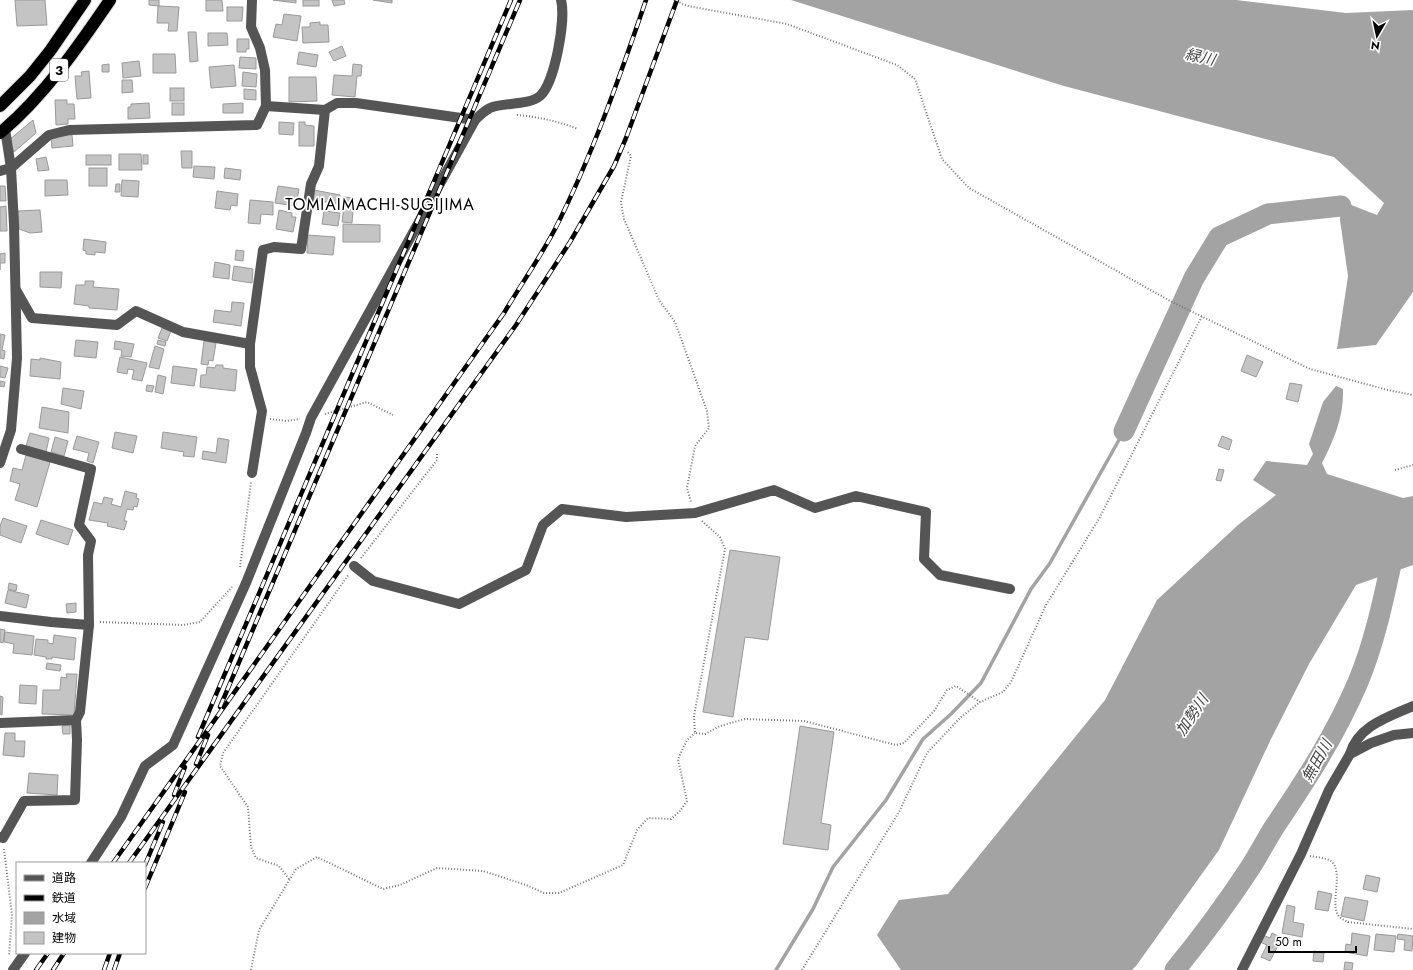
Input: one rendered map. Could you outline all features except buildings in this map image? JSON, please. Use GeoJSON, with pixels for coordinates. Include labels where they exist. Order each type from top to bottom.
{"type":"FeatureCollection","features":[{"type":"Feature","properties":{"kind":"highway","name":"3"},"geometry":{"type":"LineString","coordinates":[[0,106],[34,71],[85,0]]}},
{"type":"Feature","properties":{"kind":"highway","name":"3"},"geometry":{"type":"LineString","coordinates":[[3,131],[38,95],[79,45],[110,0]]}},
{"type":"Feature","properties":{"kind":"street"},"geometry":{"type":"LineString","coordinates":[[0,171],[11,168],[49,135],[69,130],[257,125],[266,106],[265,70],[260,48],[251,27],[252,0]]}},
{"type":"Feature","properties":{"kind":"street"},"geometry":{"type":"LineString","coordinates":[[92,862],[121,817],[145,766],[173,745],[246,583],[311,418],[475,120],[490,108],[519,103],[539,97],[548,86],[562,33],[563,8],[561,0]]}},
{"type":"Feature","properties":{"kind":"street"},"geometry":{"type":"LineString","coordinates":[[266,106],[325,110],[337,103],[356,103],[475,120]]}},
{"type":"Feature","properties":{"kind":"street"},"geometry":{"type":"LineString","coordinates":[[252,473],[262,411],[250,367],[250,344],[263,250],[274,247],[301,249],[311,184],[319,166],[325,110]]}},
{"type":"Feature","properties":{"kind":"street"},"geometry":{"type":"LineString","coordinates":[[0,462],[11,430],[14,415],[17,337],[11,168],[3,131]]}},
{"type":"Feature","properties":{"kind":"street"},"geometry":{"type":"LineString","coordinates":[[16,290],[32,318],[117,324],[136,311],[183,332],[250,344]]}},
{"type":"Feature","properties":{"kind":"street"},"geometry":{"type":"LineString","coordinates":[[1,837],[24,801],[74,800],[77,740],[76,720],[81,705],[89,625],[88,555],[91,541],[79,525],[91,469],[21,449]]}},
{"type":"Feature","properties":{"kind":"street"},"geometry":{"type":"LineString","coordinates":[[354,566],[373,581],[459,604],[526,570],[543,525],[562,509],[626,517],[695,513],[774,490],[815,508],[856,496],[926,512],[924,559],[940,575],[1010,589]]}},
{"type":"Feature","properties":{"kind":"street"},"geometry":{"type":"LineString","coordinates":[[0,616],[89,625]]}},
{"type":"Feature","properties":{"kind":"street"},"geometry":{"type":"LineString","coordinates":[[1242,970],[1302,854],[1329,790],[1350,754],[1353,743],[1362,731],[1389,716],[1413,706]]}},
{"type":"Feature","properties":{"kind":"street"},"geometry":{"type":"LineString","coordinates":[[0,723],[76,720]]}},
{"type":"Feature","properties":{"kind":"street"},"geometry":{"type":"LineString","coordinates":[[1350,754],[1371,743],[1394,735],[1413,733]]}},
{"type":"Feature","properties":{"kind":"street"},"geometry":{"type":"LineString","coordinates":[[11,966],[24,954]]}},
{"type":"Feature","properties":{"kind":"path"},"geometry":{"type":"LineString","coordinates":[[674,0],[688,6],[787,24],[897,65],[915,79],[942,159],[969,188],[1172,302],[1310,369],[1388,390],[1413,395]]}},
{"type":"Feature","properties":{"kind":"path"},"geometry":{"type":"LineString","coordinates":[[516,115],[538,117],[560,122],[578,129]]}},
{"type":"Feature","properties":{"kind":"path"},"geometry":{"type":"LineString","coordinates":[[628,152],[631,156],[621,202],[624,219],[659,300],[675,322],[707,411],[709,428],[695,446],[687,488],[695,513],[720,537],[725,549],[694,716],[695,733]]}},
{"type":"Feature","properties":{"kind":"path"},"geometry":{"type":"LineString","coordinates":[[802,970],[900,812],[927,753],[960,718],[980,702],[1003,692],[1011,682],[1046,605],[1100,517],[1202,316]]}},
{"type":"Feature","properties":{"kind":"path"},"geometry":{"type":"LineString","coordinates":[[260,417],[286,421],[311,418],[367,402],[393,415]]}},
{"type":"Feature","properties":{"kind":"path"},"geometry":{"type":"LineString","coordinates":[[289,879],[279,866],[256,858],[251,847],[248,807],[220,766],[223,753],[354,566],[437,460],[438,452]]}},
{"type":"Feature","properties":{"kind":"path"},"geometry":{"type":"LineString","coordinates":[[1395,470],[1413,465]]}},
{"type":"Feature","properties":{"kind":"path"},"geometry":{"type":"LineString","coordinates":[[240,572],[252,473]]}},
{"type":"Feature","properties":{"kind":"path"},"geometry":{"type":"LineString","coordinates":[[89,625],[97,622],[183,625],[200,622],[233,586]]}},
{"type":"Feature","properties":{"kind":"path"},"geometry":{"type":"LineString","coordinates":[[251,970],[259,930],[296,868],[317,857],[383,889],[400,885],[438,868],[483,871],[526,885],[544,893],[559,893],[623,865],[637,830],[648,818],[671,819],[680,812],[687,801],[678,759],[687,740],[695,733],[704,734],[720,726],[745,719],[804,721],[896,745],[904,743],[934,711],[947,690],[956,686],[980,702]]}},
{"type":"Feature","properties":{"kind":"path"},"geometry":{"type":"LineString","coordinates":[[1,837],[12,915],[11,966]]}},
{"type":"Feature","properties":{"kind":"path"},"geometry":{"type":"LineString","coordinates":[[1302,854],[1330,860],[1334,864],[1337,881],[1335,909],[1339,917],[1348,922],[1413,929]]}},
{"type":"Feature","properties":{"kind":"water","name":"緑川"},"geometry":{"type":"Polygon","coordinates":[[[791,0],[1236,0],[1346,13],[1413,10],[1413,292],[1376,345],[1337,349],[1348,276],[1340,220],[1341,201],[1377,215],[1384,203],[1334,157],[1064,86],[791,0]]]}},
{"type":"Feature","properties":{"kind":"water","name":"加勢川"},"geometry":{"type":"Polygon","coordinates":[[[1336,386],[1343,389],[1342,409],[1334,437],[1322,463],[1327,474],[1403,498],[1413,496],[1413,565],[1356,585],[1309,664],[1270,741],[1219,850],[1136,966],[1132,970],[901,970],[877,935],[899,900],[948,894],[1105,700],[1157,600],[1238,525],[1276,495],[1253,480],[1266,461],[1307,465],[1313,454],[1309,444],[1323,402],[1336,386]]]}},
{"type":"Feature","properties":{"kind":"waterway"},"geometry":{"type":"LineString","coordinates":[[1124,431],[1194,278],[1219,237],[1268,214],[1341,206]]}},
{"type":"Feature","properties":{"kind":"waterway"},"geometry":{"type":"LineString","coordinates":[[776,970],[813,909],[833,867],[886,800],[923,739],[951,714],[981,683],[1031,589],[1050,563],[1124,431]]}},
{"type":"Feature","properties":{"kind":"waterway","name":"無田川"},"geometry":{"type":"LineString","coordinates":[[1175,970],[1214,920],[1250,868],[1320,756],[1340,720],[1358,682],[1370,649],[1380,615],[1395,546]]}},
{"type":"Feature","properties":{"kind":"railway"},"geometry":{"type":"LineString","coordinates":[[198,737],[511,0]]}},
{"type":"Feature","properties":{"kind":"railway"},"geometry":{"type":"LineString","coordinates":[[220,707],[520,0]]}},
{"type":"Feature","properties":{"kind":"railway"},"geometry":{"type":"LineString","coordinates":[[114,862],[504,313],[536,262],[568,204],[593,146],[646,0]]}},
{"type":"Feature","properties":{"kind":"railway"},"geometry":{"type":"LineString","coordinates":[[130,862],[516,325],[570,242],[614,166],[626,138],[677,0]]}},
{"type":"Feature","properties":{"kind":"railway"},"geometry":{"type":"LineString","coordinates":[[196,764],[208,735]]}},
{"type":"Feature","properties":{"kind":"railway"},"geometry":{"type":"LineString","coordinates":[[174,795],[185,767]]}},
{"type":"Feature","properties":{"kind":"railway"},"geometry":{"type":"LineString","coordinates":[[146,886],[185,792]]}},
{"type":"Feature","properties":{"kind":"railway"},"geometry":{"type":"LineString","coordinates":[[146,863],[163,822]]}},
{"type":"Feature","properties":{"kind":"railway"},"geometry":{"type":"LineString","coordinates":[[36,970],[47,954]]}},
{"type":"Feature","properties":{"kind":"railway"},"geometry":{"type":"LineString","coordinates":[[53,970],[63,954]]}},
{"type":"Feature","properties":{"kind":"railway"},"geometry":{"type":"LineString","coordinates":[[104,970],[110,954]]}},
{"type":"Feature","properties":{"kind":"railway"},"geometry":{"type":"LineString","coordinates":[[114,970],[120,954]]}},
{"type":"Feature","properties":{"kind":"district","name":"TOMIAIMACHI-SUGIJIMA"},"geometry":{"type":"Point","coordinates":[380,204]}}]}
